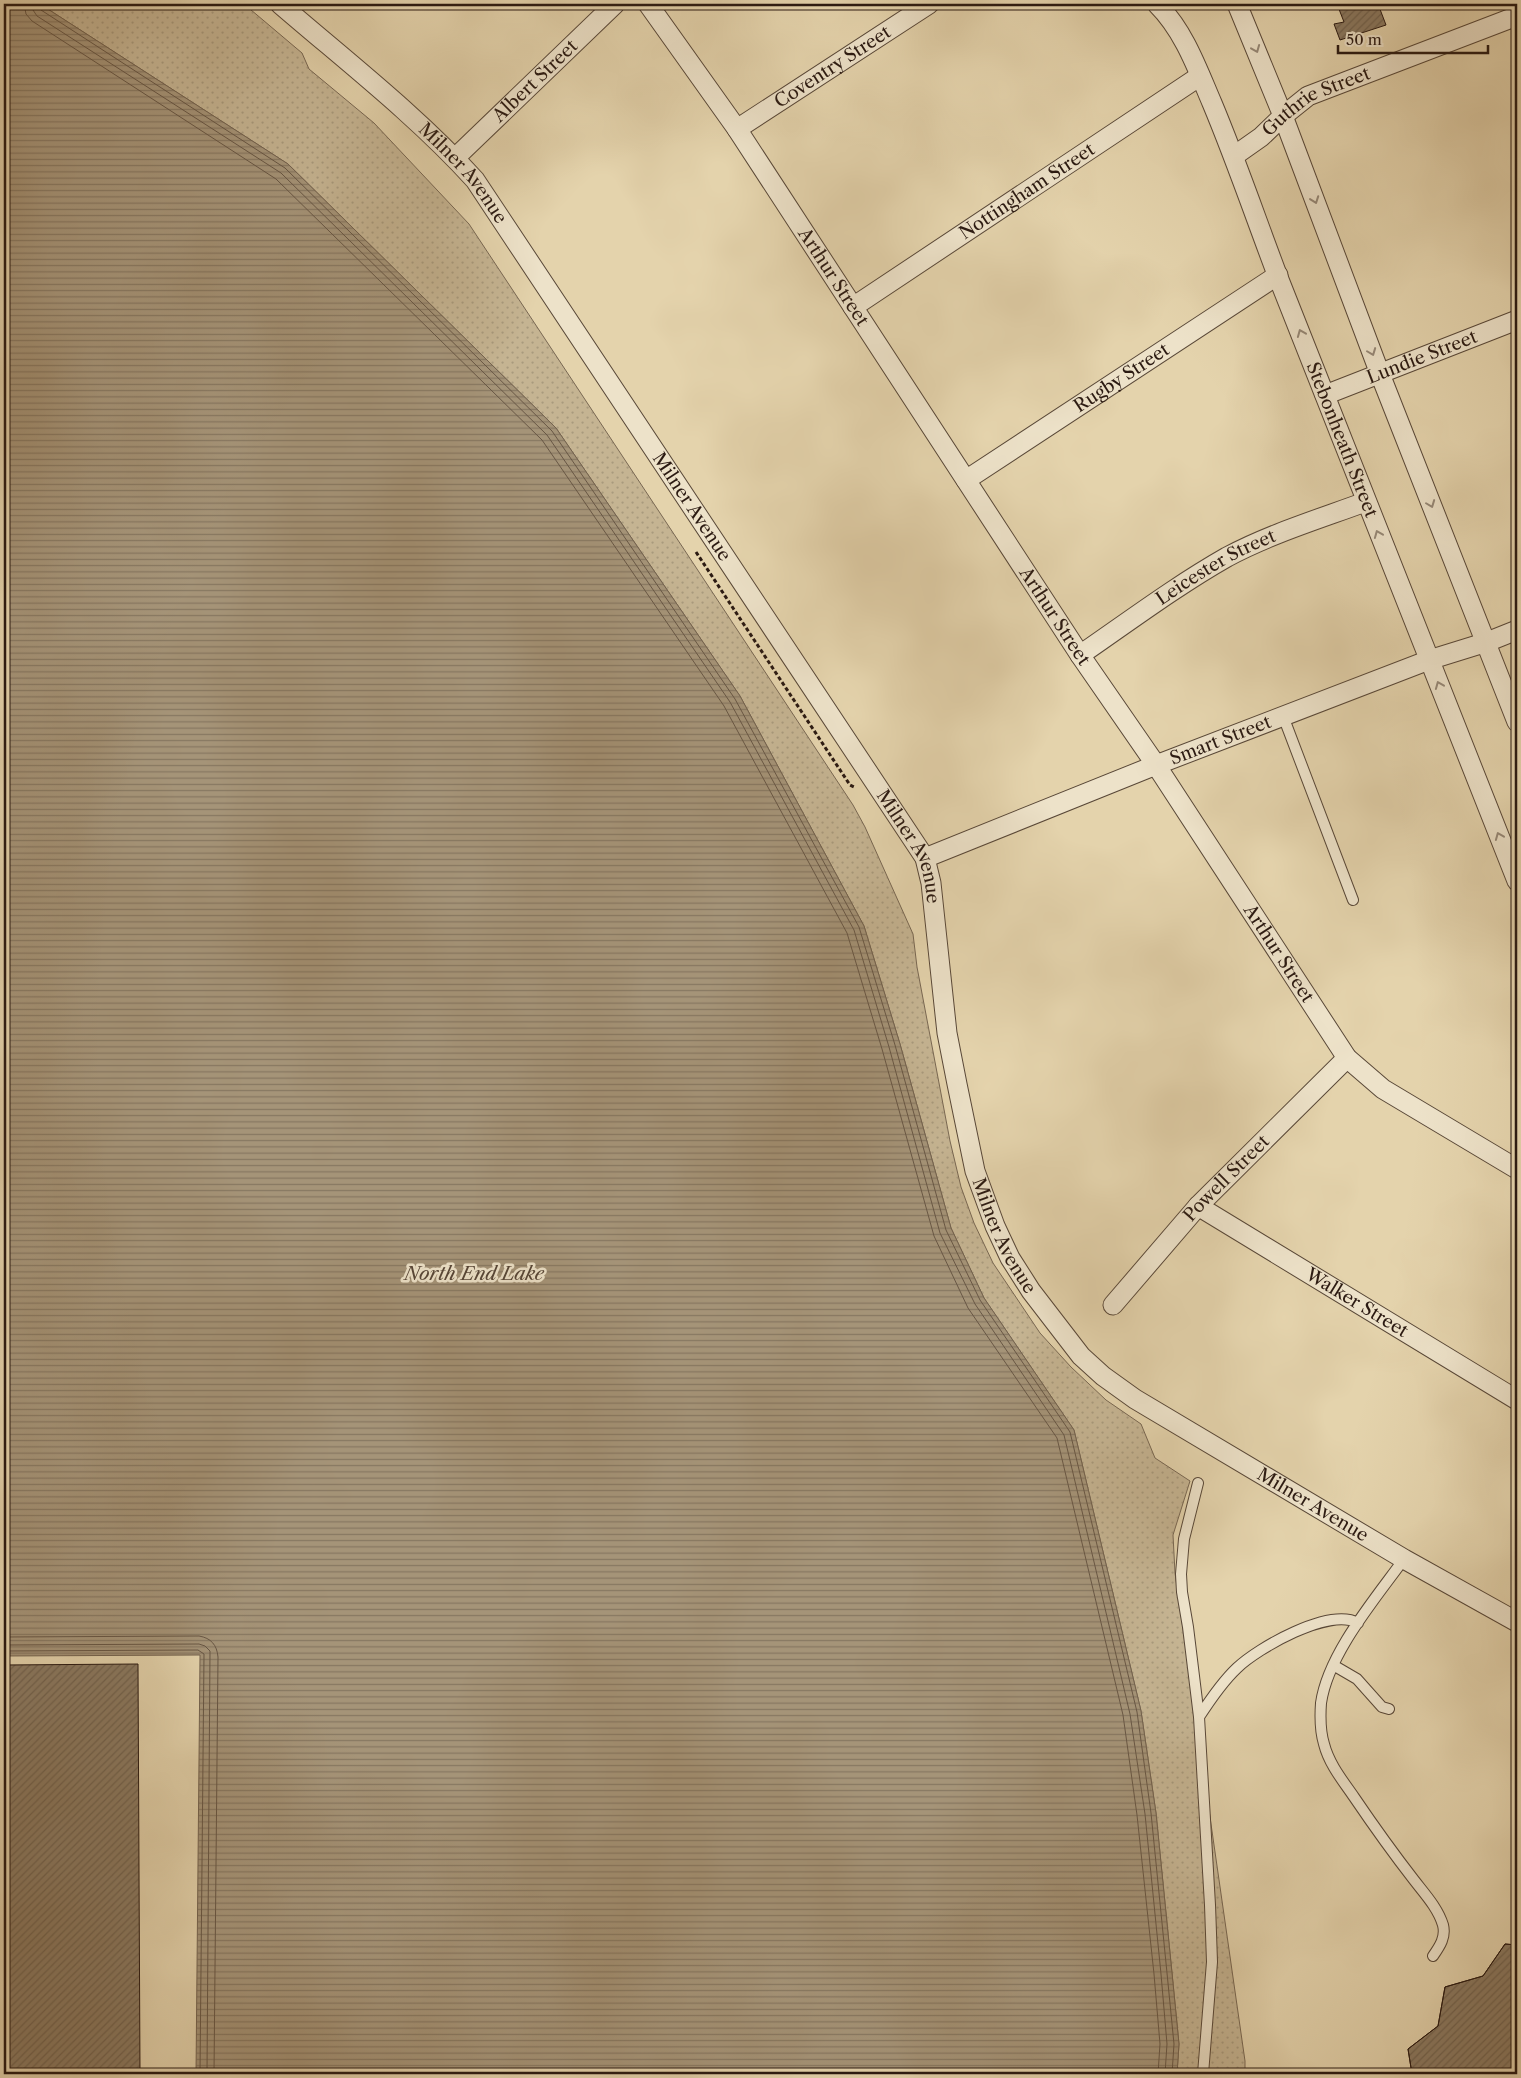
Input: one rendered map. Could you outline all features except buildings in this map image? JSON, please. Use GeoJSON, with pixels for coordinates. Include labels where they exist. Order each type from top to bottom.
{"type":"FeatureCollection","features":[{"type":"Feature","properties":{"kind":"street","name":"Milner Avenue"},"geometry":{"type":"LineString","coordinates":[[280,4],[406,111],[475,180],[925,858],[930,884],[948,1033],[975,1171],[995,1226],[1010,1258],[1031,1291],[1081,1356],[1103,1376],[1135,1399],[1404,1559],[1517,1622]]}},
{"type":"Feature","properties":{"kind":"street","name":"Albert Street"},"geometry":{"type":"LineString","coordinates":[[455,158],[615,4]]}},
{"type":"Feature","properties":{"kind":"street","name":"Arthur Street"},"geometry":{"type":"LineString","coordinates":[[648,4],[737,129],[1080,656],[1156,765],[1347,1058],[1383,1089],[1517,1169]]}},
{"type":"Feature","properties":{"kind":"street","name":"Coventry Street"},"geometry":{"type":"LineString","coordinates":[[737,129],[929,4]]}},
{"type":"Feature","properties":{"kind":"street","name":"Stebonheath Street"},"geometry":{"type":"LineString","coordinates":[[1157,4],[1177,28],[1234,156],[1365,502],[1517,881]]}},
{"type":"Feature","properties":{"kind":"street"},"geometry":{"type":"LineString","coordinates":[[1237,4],[1283,116],[1380,374],[1517,722]]}},
{"type":"Feature","properties":{"kind":"street","name":"Guthrie Street"},"geometry":{"type":"LineString","coordinates":[[1234,156],[1261,137],[1308,96],[1517,16]]}},
{"type":"Feature","properties":{"kind":"street","name":"Nottingham Street"},"geometry":{"type":"LineString","coordinates":[[853,307],[1200,76]]}},
{"type":"Feature","properties":{"kind":"street","name":"Rugby Street"},"geometry":{"type":"LineString","coordinates":[[966,480],[1278,275]]}},
{"type":"Feature","properties":{"kind":"street","name":"Lundie Street"},"geometry":{"type":"LineString","coordinates":[[1325,395],[1517,320]]}},
{"type":"Feature","properties":{"kind":"street","name":"Leicester Street"},"geometry":{"type":"LineString","coordinates":[[1080,656],[1177,588],[1228,557],[1284,532],[1365,502]]}},
{"type":"Feature","properties":{"kind":"street","name":"Smart Street"},"geometry":{"type":"LineString","coordinates":[[925,858],[1283,716],[1429,660],[1487,642],[1517,630]]}},
{"type":"Feature","properties":{"kind":"street","name":"Powell Street"},"geometry":{"type":"LineString","coordinates":[[1113,1305],[1198,1206],[1347,1058]]}},
{"type":"Feature","properties":{"kind":"street","name":"Walker Street"},"geometry":{"type":"LineString","coordinates":[[1198,1206],[1517,1400]]}},
{"type":"Feature","properties":{"kind":"lane"},"geometry":{"type":"LineString","coordinates":[[1283,716],[1353,900]]}},
{"type":"Feature","properties":{"kind":"lane"},"geometry":{"type":"LineString","coordinates":[[1198,1483],[1184,1539],[1182,1592],[1199,1717],[1212,1962],[1202,2074]]}},
{"type":"Feature","properties":{"kind":"lane"},"geometry":{"type":"LineString","coordinates":[[1404,1559],[1358,1623],[1333,1665],[1321,1702],[1320,1725],[1324,1745],[1338,1774],[1372,1824],[1432,1905],[1442,1924],[1444,1935],[1441,1945],[1433,1956]]}},
{"type":"Feature","properties":{"kind":"lane"},"geometry":{"type":"LineString","coordinates":[[1199,1717],[1221,1686],[1237,1668],[1280,1640],[1308,1626],[1326,1621],[1340,1618],[1358,1623]]}},
{"type":"Feature","properties":{"kind":"lane"},"geometry":{"type":"LineString","coordinates":[[1333,1665],[1357,1679],[1382,1707],[1389,1709]]}},
{"type":"Feature","properties":{"kind":"path"},"geometry":{"type":"LineString","coordinates":[[692,545],[850,785],[857,789]]}},
{"type":"Feature","properties":{"kind":"shaded area"},"geometry":{"type":"Polygon","coordinates":[[[40,4],[244,4],[302,53],[309,69],[374,123],[469,224],[853,805],[865,827],[913,934],[917,967],[950,1141],[961,1187],[974,1223],[993,1263],[1040,1333],[1071,1367],[1106,1400],[1141,1424],[1155,1458],[1190,1481],[1173,1535],[1175,1573],[1245,2061],[1245,2074],[1177,2074],[1179,2044],[1172,1973],[1156,1813],[1141,1711],[1074,1430],[984,1298],[951,1228],[900,1044],[864,926],[740,696],[556,428],[288,164],[40,4]]]}},
{"type":"Feature","properties":{"kind":"water","name":"North End Lake"},"geometry":{"type":"Polygon","coordinates":[[[4,4],[40,4],[288,164],[556,428],[740,696],[864,926],[900,1044],[951,1228],[984,1298],[1074,1430],[1141,1711],[1156,1813],[1172,1973],[1179,2044],[1177,2074],[196,2074],[200,1655],[4,1656],[4,4]]]}}]}
